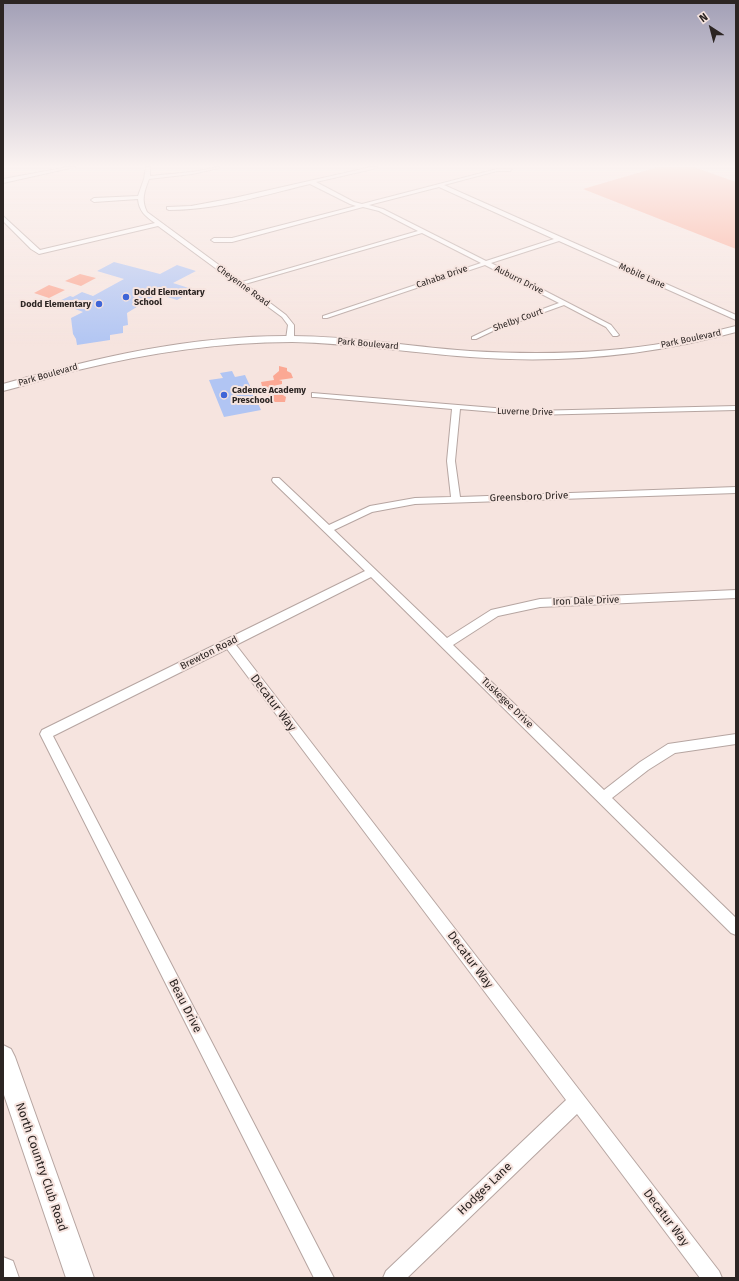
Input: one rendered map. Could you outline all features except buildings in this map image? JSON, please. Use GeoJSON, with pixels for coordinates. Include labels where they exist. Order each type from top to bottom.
{"type":"FeatureCollection","features":[{"type":"Feature","properties":{"kind":"main road","name":"Park Boulevard"},"geometry":{"type":"LineString","coordinates":[[3,388],[76,367],[152,351],[218,343],[290,339],[358,342],[478,354],[553,356],[604,353],[652,347],[736,329]]}},
{"type":"Feature","properties":{"kind":"main road","name":"North Country Club Road"},"geometry":{"type":"LineString","coordinates":[[3,1056],[80,1278]]}},
{"type":"Feature","properties":{"kind":"main road"},"geometry":{"type":"LineString","coordinates":[[3,1271],[5,1278]]}},
{"type":"Feature","properties":{"kind":"street"},"geometry":{"type":"LineString","coordinates":[[12,227],[39,252],[146,227]]}},
{"type":"Feature","properties":{"kind":"street","name":"Cheyenne Road"},"geometry":{"type":"LineString","coordinates":[[162,227],[288,320],[292,330],[290,339]]}},
{"type":"Feature","properties":{"kind":"street"},"geometry":{"type":"LineString","coordinates":[[214,240],[232,240],[281,227]]}},
{"type":"Feature","properties":{"kind":"street","name":"Auburn Drive"},"geometry":{"type":"LineString","coordinates":[[415,227],[609,326],[615,335]]}},
{"type":"Feature","properties":{"kind":"street","name":"Mobile Lane"},"geometry":{"type":"LineString","coordinates":[[533,227],[736,318]]}},
{"type":"Feature","properties":{"kind":"street"},"geometry":{"type":"LineString","coordinates":[[240,284],[423,231]]}},
{"type":"Feature","properties":{"kind":"street","name":"Cahaba Drive"},"geometry":{"type":"LineString","coordinates":[[325,316],[558,238]]}},
{"type":"Feature","properties":{"kind":"street","name":"Shelby Court"},"geometry":{"type":"LineString","coordinates":[[474,338],[493,329],[564,303]]}},
{"type":"Feature","properties":{"kind":"street","name":"Luverne Drive"},"geometry":{"type":"LineString","coordinates":[[315,395],[531,414],[736,408]]}},
{"type":"Feature","properties":{"kind":"street"},"geometry":{"type":"LineString","coordinates":[[456,408],[451,461],[456,500]]}},
{"type":"Feature","properties":{"kind":"street","name":"Tuskegee Drive"},"geometry":{"type":"LineString","coordinates":[[276,480],[736,928]]}},
{"type":"Feature","properties":{"kind":"street","name":"Greensboro Drive"},"geometry":{"type":"LineString","coordinates":[[328,529],[370,510],[415,501],[736,490]]}},
{"type":"Feature","properties":{"kind":"street","name":"Brewton Road"},"geometry":{"type":"LineString","coordinates":[[46,734],[372,572]]}},
{"type":"Feature","properties":{"kind":"street","name":"Iron Dale Drive"},"geometry":{"type":"LineString","coordinates":[[446,644],[495,613],[540,603],[736,594]]}},
{"type":"Feature","properties":{"kind":"street","name":"Decatur Way"},"geometry":{"type":"LineString","coordinates":[[228,643],[712,1278]]}},
{"type":"Feature","properties":{"kind":"street","name":"Beau Drive"},"geometry":{"type":"LineString","coordinates":[[46,734],[324,1278]]}},
{"type":"Feature","properties":{"kind":"street"},"geometry":{"type":"LineString","coordinates":[[603,798],[644,766],[672,748],[736,739]]}},
{"type":"Feature","properties":{"kind":"street","name":"Hodges Lane"},"geometry":{"type":"LineString","coordinates":[[393,1278],[578,1101]]}},
{"type":"Feature","properties":{"kind":"shaded area"},"geometry":{"type":"Polygon","coordinates":[[[679,227],[736,227],[736,249],[679,227]]]}},
{"type":"Feature","properties":{"kind":"shaded area"},"geometry":{"type":"Polygon","coordinates":[[[80,274],[96,278],[81,286],[65,281],[80,274]]]}},
{"type":"Feature","properties":{"kind":"shaded area"},"geometry":{"type":"Polygon","coordinates":[[[49,285],[65,290],[49,298],[34,293],[49,285]]]}},
{"type":"Feature","properties":{"kind":"shaded area"},"geometry":{"type":"Polygon","coordinates":[[[279,366],[287,368],[287,371],[291,373],[293,378],[279,380],[282,381],[282,384],[268,387],[262,386],[261,382],[274,380],[273,376],[279,371],[279,366]]]}},
{"type":"Feature","properties":{"kind":"shaded area"},"geometry":{"type":"Polygon","coordinates":[[[268,387],[287,388],[287,393],[283,395],[286,397],[285,402],[267,402],[265,398],[269,395],[266,393],[268,387]]]}},
{"type":"Feature","properties":{"kind":"place","name":"Dodd Elementary School"},"geometry":{"type":"Point","coordinates":[126,297]}},
{"type":"Feature","properties":{"kind":"place","name":"Dodd Elementary"},"geometry":{"type":"Point","coordinates":[99,304]}},
{"type":"Feature","properties":{"kind":"place","name":"Cadence Academy Preschool"},"geometry":{"type":"Point","coordinates":[224,395]}}]}
